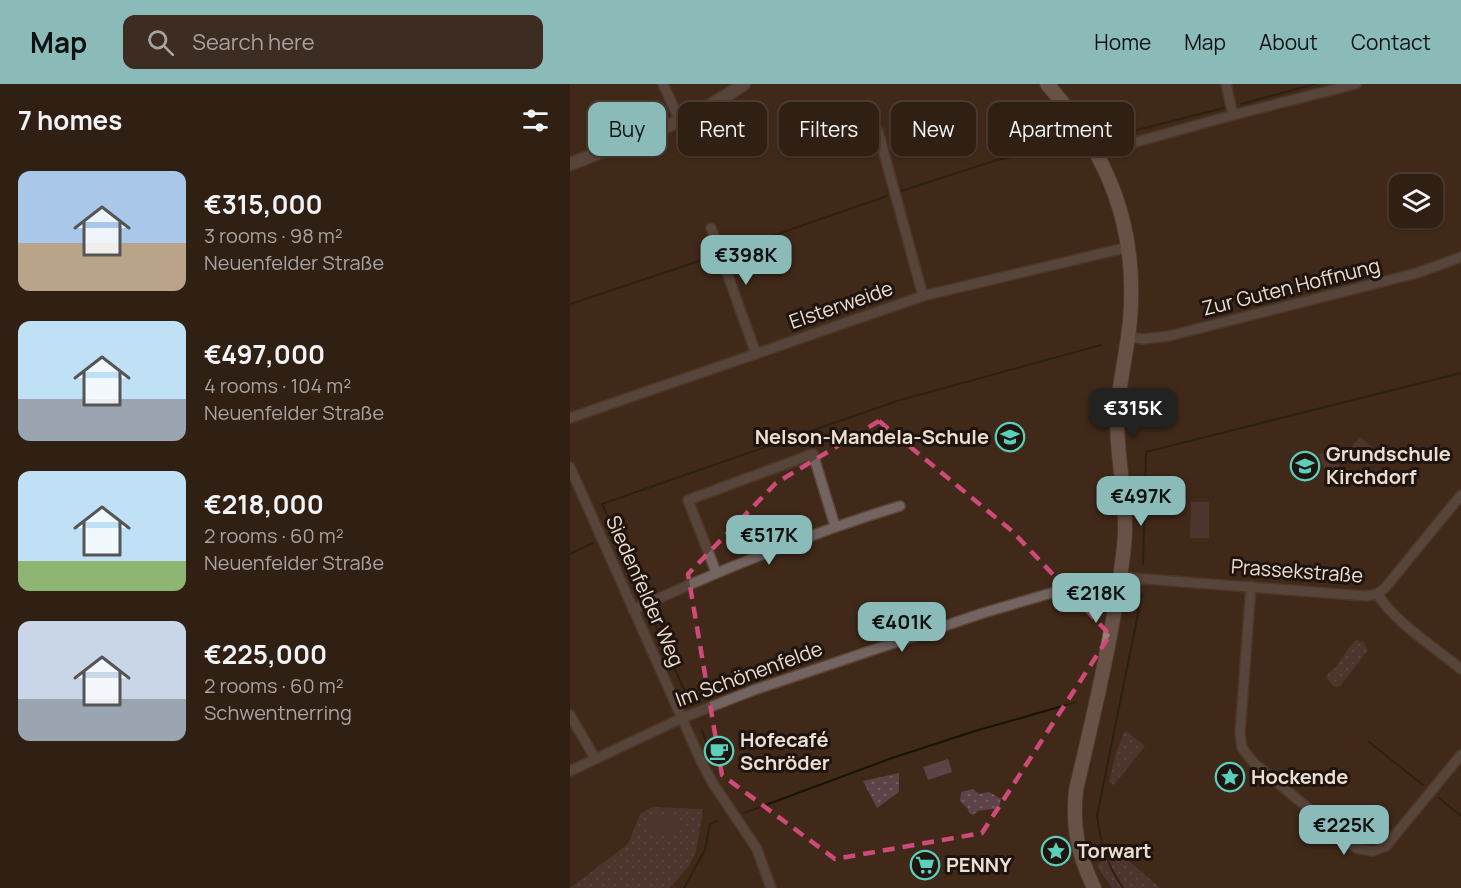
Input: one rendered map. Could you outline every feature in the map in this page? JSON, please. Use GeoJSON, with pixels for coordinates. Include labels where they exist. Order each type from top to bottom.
{"type":"FeatureCollection","features":[{"type":"Feature","properties":{"kind":"main road"},"geometry":{"type":"LineString","coordinates":[[1047,84],[1062,102]]}},
{"type":"Feature","properties":{"kind":"main road"},"geometry":{"type":"LineString","coordinates":[[1094,888],[1077,842],[1074,809],[1076,790],[1107,654],[1120,578],[1125,530],[1117,416],[1128,337],[1131,286],[1129,247],[1119,202],[1098,156]]}},
{"type":"Feature","properties":{"kind":"street"},"geometry":{"type":"LineString","coordinates":[[663,84],[678,117]]}},
{"type":"Feature","properties":{"kind":"street"},"geometry":{"type":"LineString","coordinates":[[716,102],[744,84]]}},
{"type":"Feature","properties":{"kind":"street"},"geometry":{"type":"LineString","coordinates":[[1226,84],[1233,115]]}},
{"type":"Feature","properties":{"kind":"street"},"geometry":{"type":"LineString","coordinates":[[1134,143],[1356,84]]}},
{"type":"Feature","properties":{"kind":"street"},"geometry":{"type":"LineString","coordinates":[[570,164],[678,122]]}},
{"type":"Feature","properties":{"kind":"street"},"geometry":{"type":"LineString","coordinates":[[879,134],[923,296]]}},
{"type":"Feature","properties":{"kind":"street"},"geometry":{"type":"LineString","coordinates":[[711,228],[756,354]]}},
{"type":"Feature","properties":{"kind":"street","name":"Elsterweide"},"geometry":{"type":"LineString","coordinates":[[570,418],[923,296],[1129,247]]}},
{"type":"Feature","properties":{"kind":"street","name":"Zur Guten Hoffnung"},"geometry":{"type":"LineString","coordinates":[[1128,337],[1143,339],[1169,336],[1417,273],[1461,257]]}},
{"type":"Feature","properties":{"kind":"street"},"geometry":{"type":"LineString","coordinates":[[716,572],[688,500],[813,454],[835,526]]}},
{"type":"Feature","properties":{"kind":"street","name":"Siedenfelder Weg"},"geometry":{"type":"LineString","coordinates":[[570,468],[712,782],[757,849],[771,888]]}},
{"type":"Feature","properties":{"kind":"street","name":"Prassekstraße"},"geometry":{"type":"LineString","coordinates":[[1120,578],[1366,596],[1377,594],[1385,588],[1461,495]]}},
{"type":"Feature","properties":{"kind":"street"},"geometry":{"type":"LineString","coordinates":[[633,609],[716,572],[835,526],[900,506]]}},
{"type":"Feature","properties":{"kind":"street","name":"Im Schönenfelde"},"geometry":{"type":"LineString","coordinates":[[570,771],[682,717],[775,682],[983,613],[1089,582],[1120,578]]}},
{"type":"Feature","properties":{"kind":"street"},"geometry":{"type":"LineString","coordinates":[[1251,586],[1240,733],[1242,748],[1254,764],[1356,848],[1365,851],[1380,849],[1389,844],[1461,755]]}},
{"type":"Feature","properties":{"kind":"street"},"geometry":{"type":"LineString","coordinates":[[1377,594],[1402,621],[1461,669]]}},
{"type":"Feature","properties":{"kind":"street"},"geometry":{"type":"LineString","coordinates":[[570,715],[595,758]]}},
{"type":"Feature","properties":{"kind":"highlighted area"},"geometry":{"type":"Polygon","coordinates":[[[879,421],[1012,531],[1110,635],[982,833],[835,859],[722,775],[688,574],[776,483],[879,421]]]}},
{"type":"Feature","properties":{"kind":"shaded area"},"geometry":{"type":"Polygon","coordinates":[[[1360,437],[1379,453],[1369,466],[1349,450],[1360,437]]]}},
{"type":"Feature","properties":{"kind":"shaded area"},"geometry":{"type":"Polygon","coordinates":[[[1334,450],[1342,474],[1327,478],[1319,454],[1334,450]]]}},
{"type":"Feature","properties":{"kind":"shaded area"},"geometry":{"type":"Polygon","coordinates":[[[1191,502],[1209,502],[1209,538],[1190,538],[1191,502]]]}},
{"type":"Feature","properties":{"kind":"shaded area"},"geometry":{"type":"Polygon","coordinates":[[[1356,640],[1364,642],[1368,650],[1341,685],[1333,686],[1326,677],[1327,675],[1336,667],[1356,640]]]}},
{"type":"Feature","properties":{"kind":"shaded area"},"geometry":{"type":"Polygon","coordinates":[[[1125,730],[1145,746],[1114,785],[1109,782],[1116,753],[1125,730]]]}},
{"type":"Feature","properties":{"kind":"shaded area"},"geometry":{"type":"Polygon","coordinates":[[[948,759],[952,772],[928,780],[923,767],[948,759]]]}},
{"type":"Feature","properties":{"kind":"shaded area"},"geometry":{"type":"Polygon","coordinates":[[[899,773],[899,792],[877,808],[863,781],[899,773]]]}},
{"type":"Feature","properties":{"kind":"shaded area"},"geometry":{"type":"Polygon","coordinates":[[[973,789],[979,794],[989,792],[1001,799],[999,808],[978,811],[973,815],[969,813],[960,801],[961,792],[973,789]]]}},
{"type":"Feature","properties":{"kind":"shaded area"},"geometry":{"type":"Polygon","coordinates":[[[652,807],[702,809],[703,812],[696,851],[689,866],[670,888],[570,888],[628,844],[640,814],[652,807]]]}},
{"type":"Feature","properties":{"kind":"shaded area"},"geometry":{"type":"Polygon","coordinates":[[[649,818],[678,818],[678,835],[649,835],[649,818]]]}},
{"type":"Feature","properties":{"kind":"shaded area"},"geometry":{"type":"Polygon","coordinates":[[[1114,848],[1160,888],[1112,888],[1097,866],[1114,848]]]}},
{"type":"Feature","properties":{"kind":"waterway"},"geometry":{"type":"LineString","coordinates":[[1241,104],[1315,84]]}},
{"type":"Feature","properties":{"kind":"waterway"},"geometry":{"type":"LineString","coordinates":[[1134,131],[1224,108]]}},
{"type":"Feature","properties":{"kind":"waterway"},"geometry":{"type":"LineString","coordinates":[[901,191],[1016,156]]}},
{"type":"Feature","properties":{"kind":"waterway"},"geometry":{"type":"LineString","coordinates":[[726,252],[887,196]]}},
{"type":"Feature","properties":{"kind":"waterway"},"geometry":{"type":"LineString","coordinates":[[570,304],[714,256]]}},
{"type":"Feature","properties":{"kind":"waterway"},"geometry":{"type":"LineString","coordinates":[[642,595],[602,504],[897,401],[1101,345]]}},
{"type":"Feature","properties":{"kind":"waterway"},"geometry":{"type":"LineString","coordinates":[[1143,564],[1146,452],[1461,373]]}},
{"type":"Feature","properties":{"kind":"waterway"},"geometry":{"type":"LineString","coordinates":[[570,554],[593,543]]}},
{"type":"Feature","properties":{"kind":"waterway"},"geometry":{"type":"LineString","coordinates":[[1123,888],[1105,854],[1097,816],[1142,594]]}},
{"type":"Feature","properties":{"kind":"waterway"},"geometry":{"type":"LineString","coordinates":[[650,613],[690,703]]}},
{"type":"Feature","properties":{"kind":"waterway"},"geometry":{"type":"LineString","coordinates":[[744,813],[892,758],[1077,702]]}},
{"type":"Feature","properties":{"kind":"waterway"},"geometry":{"type":"LineString","coordinates":[[702,730],[711,756]]}},
{"type":"Feature","properties":{"kind":"waterway"},"geometry":{"type":"LineString","coordinates":[[1369,742],[1423,785]]}},
{"type":"Feature","properties":{"kind":"waterway"},"geometry":{"type":"LineString","coordinates":[[1439,798],[1461,816]]}},
{"type":"Feature","properties":{"kind":"waterway"},"geometry":{"type":"LineString","coordinates":[[684,888],[705,850],[710,824],[717,821]]}},
{"type":"Feature","properties":{"kind":"place","name":"Nelson-Mandela-Schule"},"geometry":{"type":"Point","coordinates":[1010,437]}},
{"type":"Feature","properties":{"kind":"place","name":"Grundschule Kirchdorf"},"geometry":{"type":"Point","coordinates":[1305,466]}},
{"type":"Feature","properties":{"kind":"place","name":"Hofecafé Schröder"},"geometry":{"type":"Point","coordinates":[719,751]}},
{"type":"Feature","properties":{"kind":"place","name":"Hockende"},"geometry":{"type":"Point","coordinates":[1230,777]}},
{"type":"Feature","properties":{"kind":"place","name":"Torwart"},"geometry":{"type":"Point","coordinates":[1056,851]}},
{"type":"Feature","properties":{"kind":"place","name":"PENNY"},"geometry":{"type":"Point","coordinates":[925,865]}}]}
